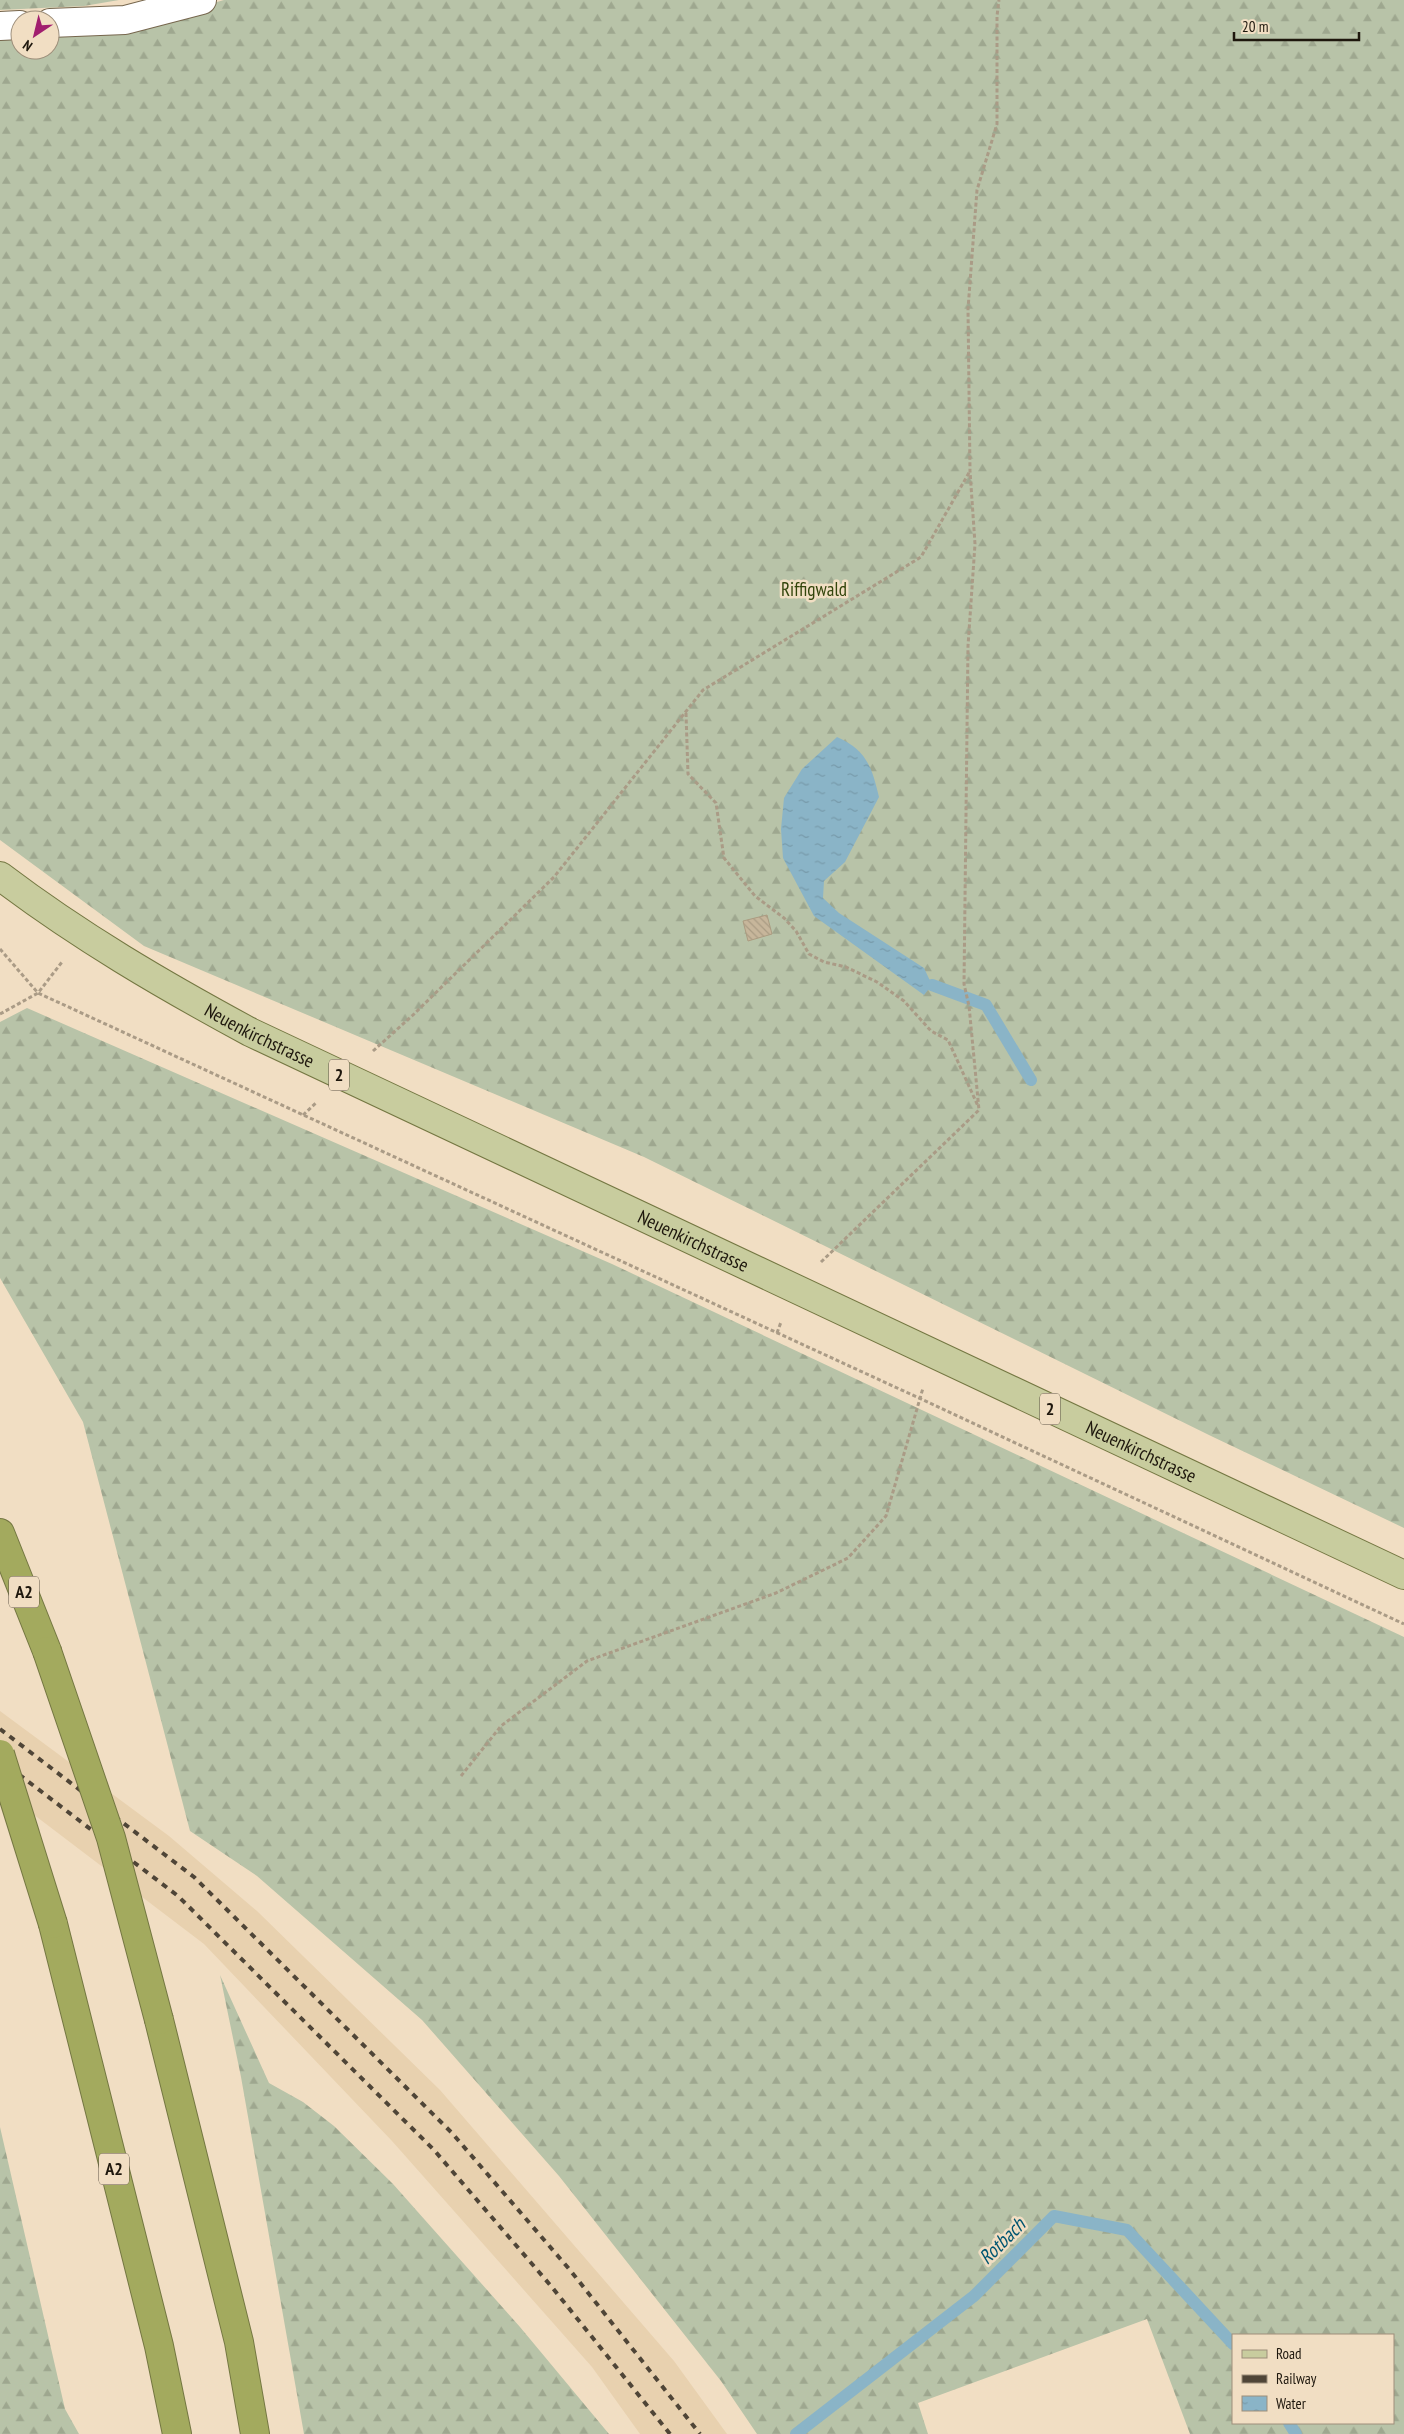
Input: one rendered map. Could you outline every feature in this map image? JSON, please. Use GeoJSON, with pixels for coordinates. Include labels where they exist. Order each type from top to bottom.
{"type":"FeatureCollection","features":[{"type":"Feature","properties":{"kind":"highway","name":"A2"},"geometry":{"type":"LineString","coordinates":[[0,1533],[47,1651],[111,1838],[159,2020],[239,2342],[255,2434]]}},
{"type":"Feature","properties":{"kind":"highway","name":"A2"},"geometry":{"type":"LineString","coordinates":[[0,1754],[53,1924],[158,2346],[175,2425]]}},
{"type":"Feature","properties":{"kind":"main road","name":"Neuenkirchstrasse"},"geometry":{"type":"LineString","coordinates":[[0,876],[83,936],[130,965],[250,1032],[1404,1575]]}},
{"type":"Feature","properties":{"kind":"street"},"geometry":{"type":"LineString","coordinates":[[60,23],[125,20],[202,0]]}},
{"type":"Feature","properties":{"kind":"path"},"geometry":{"type":"LineString","coordinates":[[979,1110],[969,1006],[964,984],[968,646],[975,544],[970,471],[968,309],[977,190],[998,124],[997,16],[999,0]]}},
{"type":"Feature","properties":{"kind":"path"},"geometry":{"type":"LineString","coordinates":[[303,1115],[413,1015],[554,877],[703,690],[921,557],[970,471]]}},
{"type":"Feature","properties":{"kind":"path"},"geometry":{"type":"LineString","coordinates":[[686,712],[688,774],[716,803],[724,858],[756,896],[790,925],[809,954],[824,962],[846,967],[877,982],[904,1001],[931,1031],[948,1040],[979,1110]]}},
{"type":"Feature","properties":{"kind":"path"},"geometry":{"type":"LineString","coordinates":[[0,949],[38,993],[919,1398],[1404,1624]]}},
{"type":"Feature","properties":{"kind":"path"},"geometry":{"type":"LineString","coordinates":[[0,1014],[38,993]]}},
{"type":"Feature","properties":{"kind":"path"},"geometry":{"type":"LineString","coordinates":[[793,1289],[979,1110]]}},
{"type":"Feature","properties":{"kind":"path"},"geometry":{"type":"LineString","coordinates":[[461,1776],[501,1726],[587,1661],[776,1593],[848,1558],[886,1516],[919,1398],[934,1354]]}},
{"type":"Feature","properties":{"kind":"shaded area"},"geometry":{"type":"Polygon","coordinates":[[[0,1711],[169,1836],[257,1911],[440,2090],[674,2361],[727,2434],[640,2434],[592,2367],[392,2141],[204,1944],[0,1789],[0,1711]]]}},
{"type":"Feature","properties":{"kind":"green space"},"geometry":{"type":"Polygon","coordinates":[[[0,0],[119,0],[84,6],[0,10],[0,0]]]}},
{"type":"Feature","properties":{"kind":"green space","name":"Riffigwald"},"geometry":{"type":"Polygon","coordinates":[[[224,0],[1404,0],[1404,1528],[1211,1436],[644,1157],[144,946],[0,840],[0,31],[10,30],[10,60],[60,60],[60,28],[160,18],[224,0]]]}},
{"type":"Feature","properties":{"kind":"green space"},"geometry":{"type":"Polygon","coordinates":[[[27,1008],[612,1264],[1404,1637],[1404,2434],[1190,2434],[1147,2319],[918,2403],[928,2434],[757,2434],[721,2381],[559,2176],[422,2020],[257,1876],[190,1831],[83,1422],[0,1278],[0,1022],[27,1008]]]}},
{"type":"Feature","properties":{"kind":"green space"},"geometry":{"type":"Polygon","coordinates":[[[220,1975],[269,2083],[303,2102],[334,2126],[393,2184],[520,2327],[609,2434],[304,2434],[241,2077],[220,1975]]]}},
{"type":"Feature","properties":{"kind":"green space"},"geometry":{"type":"Polygon","coordinates":[[[0,2127],[65,2409],[79,2434],[0,2434],[0,2127]]]}},
{"type":"Feature","properties":{"kind":"water"},"geometry":{"type":"Polygon","coordinates":[[[837,737],[855,748],[867,761],[874,777],[879,797],[845,862],[824,881],[823,898],[839,913],[924,968],[932,985],[924,995],[814,916],[783,858],[781,829],[784,798],[802,769],[837,737]]]}},
{"type":"Feature","properties":{"kind":"building"},"geometry":{"type":"Polygon","coordinates":[[[767,915],[772,934],[748,941],[743,921],[767,915]]]}},
{"type":"Feature","properties":{"kind":"waterway"},"geometry":{"type":"LineString","coordinates":[[932,985],[986,1005],[1031,1080]]}},
{"type":"Feature","properties":{"kind":"waterway","name":"Rotbach"},"geometry":{"type":"LineString","coordinates":[[796,2434],[974,2296],[1054,2216],[1127,2230],[1232,2343]]}},
{"type":"Feature","properties":{"kind":"waterway","name":"Rotbach"},"geometry":{"type":"LineString","coordinates":[[1290,2424],[1296,2434]]}},
{"type":"Feature","properties":{"kind":"railway"},"geometry":{"type":"LineString","coordinates":[[0,1729],[194,1877],[452,2133],[570,2270],[700,2434]]}},
{"type":"Feature","properties":{"kind":"railway"},"geometry":{"type":"LineString","coordinates":[[0,1760],[178,1896],[434,2150],[551,2286],[670,2434]]}}]}
